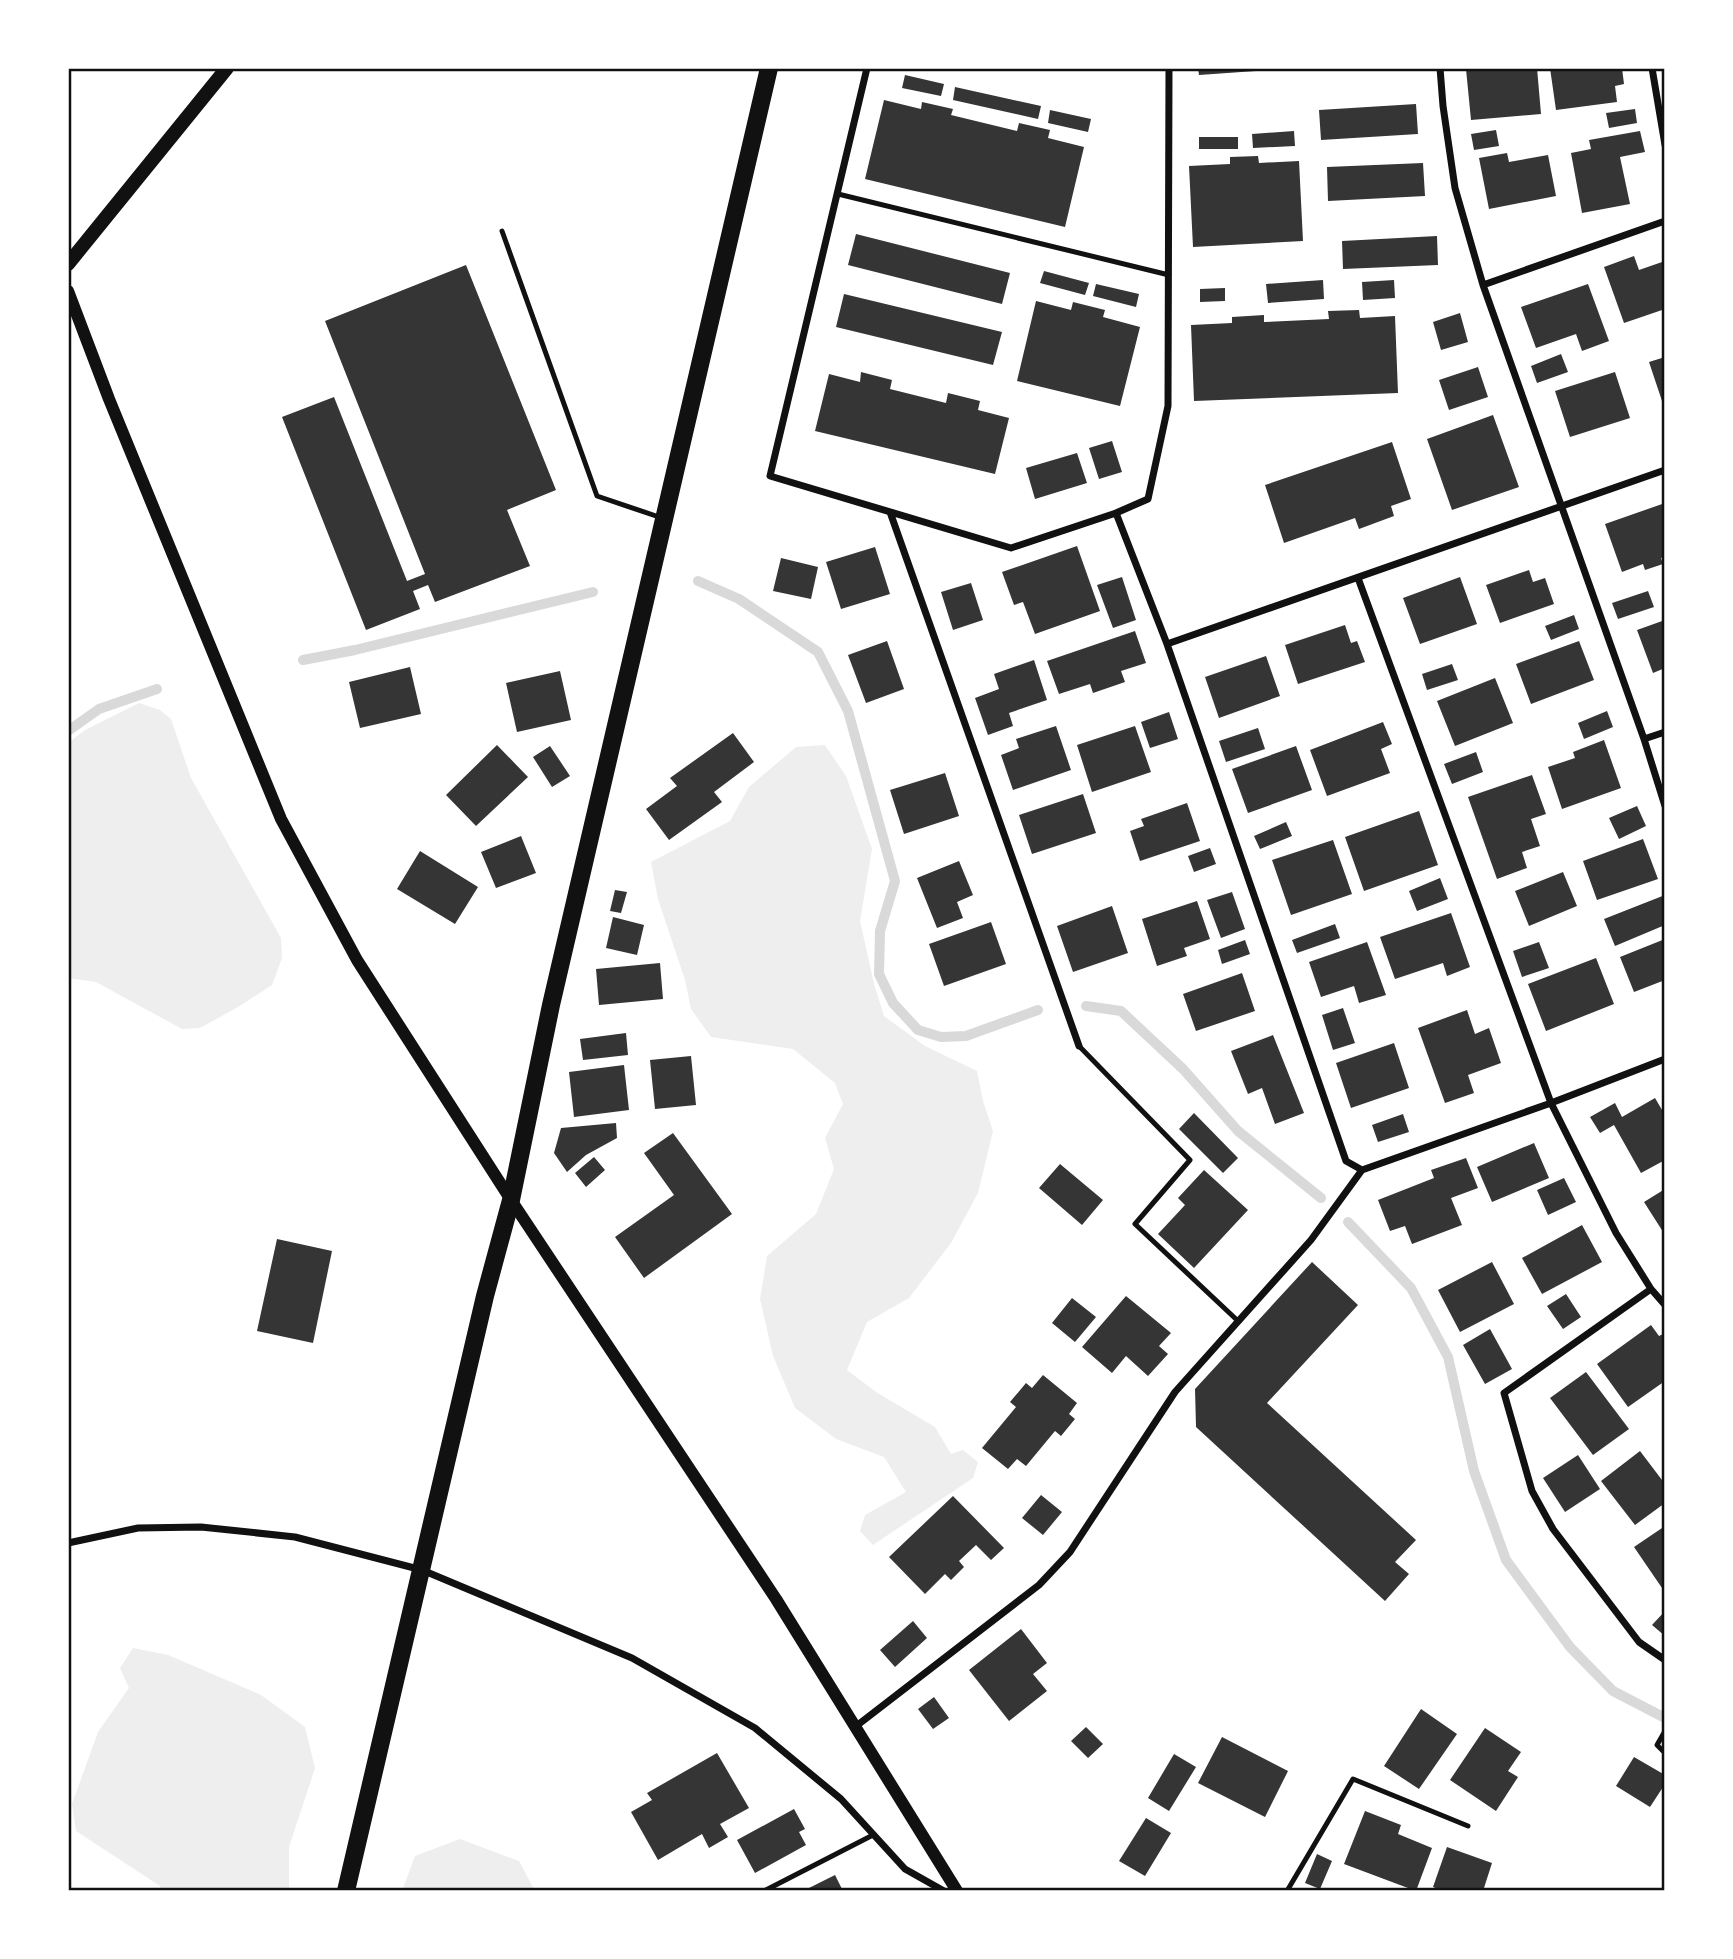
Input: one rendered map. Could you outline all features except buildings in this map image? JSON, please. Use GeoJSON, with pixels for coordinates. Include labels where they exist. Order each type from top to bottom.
{"type":"FeatureCollection","features":[{"type":"Feature","properties":{"kind":"main road"},"geometry":{"type":"LineString","coordinates":[[68,264],[227,68]]}},
{"type":"Feature","properties":{"kind":"main road"},"geometry":{"type":"LineString","coordinates":[[346,1891],[485,1296],[511,1200],[551,1005],[769,68]]}},
{"type":"Feature","properties":{"kind":"street"},"geometry":{"type":"LineString","coordinates":[[867,68],[770,476],[1011,548],[1116,513],[1149,499],[1168,406],[1169,68]]}},
{"type":"Feature","properties":{"kind":"street"},"geometry":{"type":"LineString","coordinates":[[1440,68],[1455,188],[1483,285],[1644,739],[1665,806]]}},
{"type":"Feature","properties":{"kind":"street"},"geometry":{"type":"LineString","coordinates":[[1651,68],[1665,145]]}},
{"type":"Feature","properties":{"kind":"street"},"geometry":{"type":"LineString","coordinates":[[1483,285],[1665,221]]}},
{"type":"Feature","properties":{"kind":"street"},"geometry":{"type":"LineString","coordinates":[[68,291],[109,399],[281,819],[357,960],[511,1200],[776,1599],[957,1891]]}},
{"type":"Feature","properties":{"kind":"street"},"geometry":{"type":"LineString","coordinates":[[1167,644],[1665,470]]}},
{"type":"Feature","properties":{"kind":"street"},"geometry":{"type":"LineString","coordinates":[[890,512],[1079,1046]]}},
{"type":"Feature","properties":{"kind":"street"},"geometry":{"type":"LineString","coordinates":[[1116,513],[1167,644],[1346,1161],[1362,1170]]}},
{"type":"Feature","properties":{"kind":"street"},"geometry":{"type":"LineString","coordinates":[[1358,578],[1551,1103],[1616,1233],[1651,1289],[1665,1305]]}},
{"type":"Feature","properties":{"kind":"street"},"geometry":{"type":"LineString","coordinates":[[1644,739],[1665,732]]}},
{"type":"Feature","properties":{"kind":"street"},"geometry":{"type":"LineString","coordinates":[[855,1727],[1039,1585],[1055,1569],[1070,1552],[1175,1392],[1311,1240],[1362,1170],[1551,1103],[1665,1059]]}},
{"type":"Feature","properties":{"kind":"street"},"geometry":{"type":"LineString","coordinates":[[1651,1289],[1504,1393],[1532,1490],[1553,1530],[1639,1642],[1665,1660]]}},
{"type":"Feature","properties":{"kind":"street"},"geometry":{"type":"LineString","coordinates":[[68,1543],[138,1528],[201,1527],[295,1537],[422,1570],[632,1658],[755,1728],[841,1798],[905,1869],[944,1891]]}},
{"type":"Feature","properties":{"kind":"lane"},"geometry":{"type":"LineString","coordinates":[[838,194],[1169,275]]}},
{"type":"Feature","properties":{"kind":"lane"},"geometry":{"type":"LineString","coordinates":[[502,231],[597,496],[665,519]]}},
{"type":"Feature","properties":{"kind":"lane"},"geometry":{"type":"LineString","coordinates":[[1079,1046],[1190,1160],[1135,1224],[1238,1321]]}},
{"type":"Feature","properties":{"kind":"lane"},"geometry":{"type":"LineString","coordinates":[[1664,1733],[1657,1745],[1665,1753]]}},
{"type":"Feature","properties":{"kind":"lane"},"geometry":{"type":"LineString","coordinates":[[1287,1891],[1353,1779],[1468,1826]]}},
{"type":"Feature","properties":{"kind":"lane"},"geometry":{"type":"LineString","coordinates":[[764,1891],[873,1835]]}},
{"type":"Feature","properties":{"kind":"shaded area"},"geometry":{"type":"Polygon","coordinates":[[[139,703],[160,710],[171,719],[191,778],[281,938],[282,958],[272,985],[200,1028],[182,1029],[96,982],[68,978],[68,743],[85,730],[139,703]]]}},
{"type":"Feature","properties":{"kind":"shaded area"},"geometry":{"type":"Polygon","coordinates":[[[825,745],[846,776],[872,849],[860,921],[884,1016],[925,1046],[977,1071],[993,1131],[978,1193],[951,1243],[909,1298],[867,1322],[847,1370],[876,1392],[935,1427],[951,1454],[963,1450],[978,1462],[973,1478],[873,1545],[860,1531],[865,1515],[906,1492],[884,1457],[836,1439],[795,1408],[773,1356],[760,1299],[767,1256],[816,1214],[834,1169],[825,1138],[843,1104],[835,1083],[793,1049],[711,1037],[691,1009],[685,980],[658,899],[651,862],[730,821],[749,787],[796,747],[825,745]]]}},
{"type":"Feature","properties":{"kind":"shaded area"},"geometry":{"type":"Polygon","coordinates":[[[133,1648],[168,1655],[261,1695],[305,1727],[315,1768],[289,1847],[289,1891],[162,1891],[160,1886],[76,1831],[72,1804],[98,1732],[129,1688],[120,1668],[133,1648]]]}},
{"type":"Feature","properties":{"kind":"shaded area"},"geometry":{"type":"Polygon","coordinates":[[[460,1839],[519,1861],[535,1891],[402,1891],[415,1856],[460,1839]]]}},
{"type":"Feature","properties":{"kind":"waterway"},"geometry":{"type":"LineString","coordinates":[[698,581],[739,599],[818,652],[848,711],[895,881],[880,931],[879,974],[893,1003],[918,1030],[941,1037],[966,1036],[1038,1010]]}},
{"type":"Feature","properties":{"kind":"waterway"},"geometry":{"type":"LineString","coordinates":[[303,660],[355,650],[593,592]]}},
{"type":"Feature","properties":{"kind":"waterway"},"geometry":{"type":"LineString","coordinates":[[68,731],[99,709],[157,689]]}},
{"type":"Feature","properties":{"kind":"waterway"},"geometry":{"type":"LineString","coordinates":[[1086,1006],[1121,1011],[1183,1069],[1238,1131],[1321,1198]]}},
{"type":"Feature","properties":{"kind":"waterway"},"geometry":{"type":"LineString","coordinates":[[1348,1222],[1411,1288],[1448,1357],[1474,1471],[1506,1560],[1570,1647],[1613,1691],[1665,1718]]}}]}
